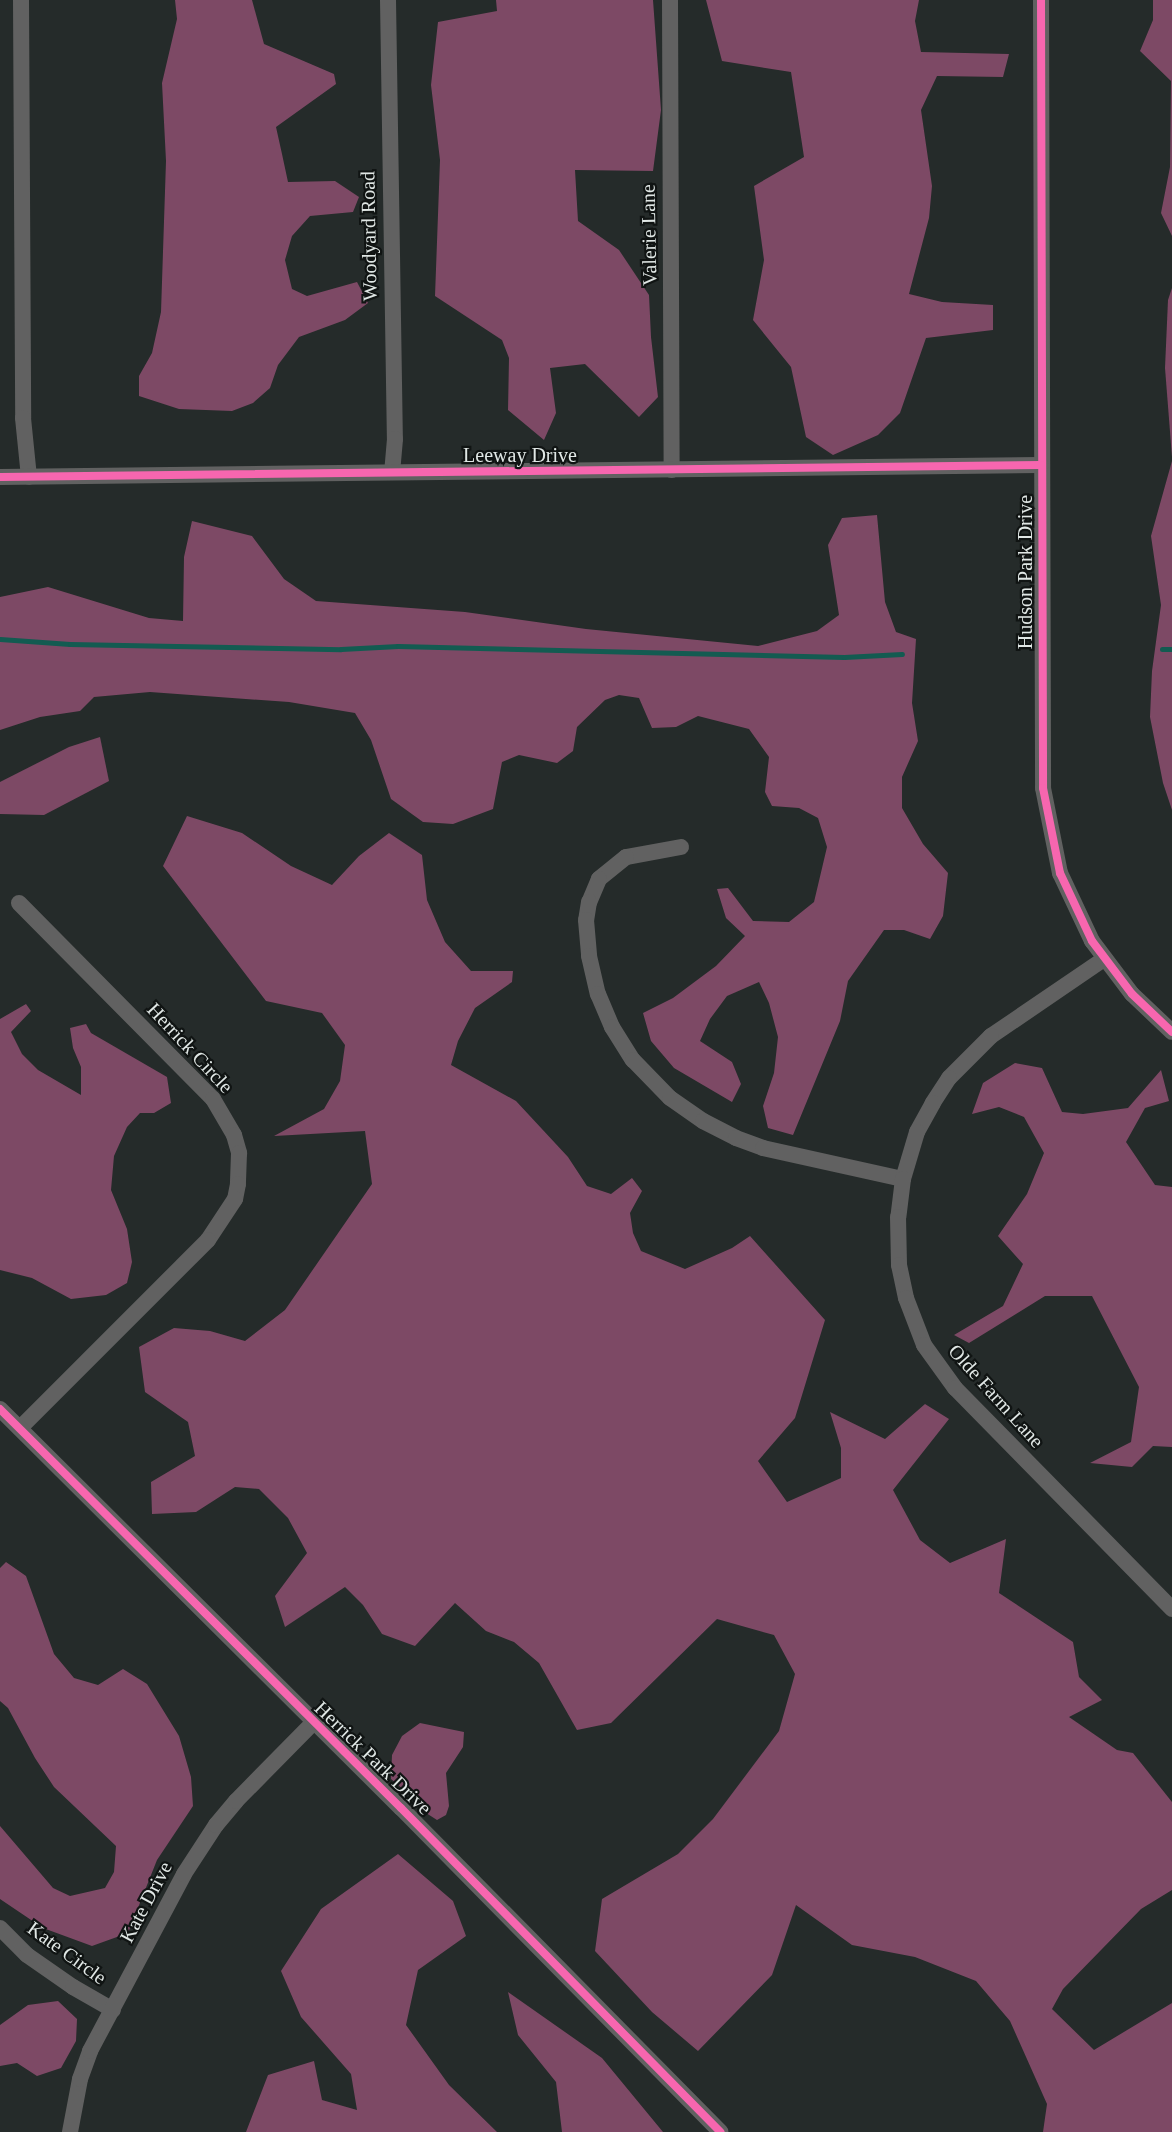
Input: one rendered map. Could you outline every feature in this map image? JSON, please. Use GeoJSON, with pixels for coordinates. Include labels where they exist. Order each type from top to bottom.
{"type":"FeatureCollection","features":[{"type":"Feature","properties":{"kind":"street"},"geometry":{"type":"LineString","coordinates":[[21,0],[23,418],[29,477]]}},
{"type":"Feature","properties":{"kind":"street","name":"Woodyard Road"},"geometry":{"type":"LineString","coordinates":[[388,0],[395,439],[392,472]]}},
{"type":"Feature","properties":{"kind":"street","name":"Valerie Lane"},"geometry":{"type":"LineString","coordinates":[[670,0],[672,470]]}},
{"type":"Feature","properties":{"kind":"street","name":"Hudson Park Drive"},"geometry":{"type":"LineString","coordinates":[[1041,0],[1043,788],[1060,873],[1092,941],[1132,994],[1172,1032]]}},
{"type":"Feature","properties":{"kind":"street","name":"Leeway Drive"},"geometry":{"type":"LineString","coordinates":[[0,477],[1041,465]]}},
{"type":"Feature","properties":{"kind":"street"},"geometry":{"type":"LineString","coordinates":[[681,847],[626,857],[599,879],[589,902],[586,920],[589,956],[598,994],[612,1027],[633,1060],[670,1098],[703,1121],[735,1138],[763,1148],[903,1179]]}},
{"type":"Feature","properties":{"kind":"street","name":"Herrick Circle"},"geometry":{"type":"LineString","coordinates":[[19,903],[213,1099],[234,1135],[239,1153],[235,1199],[208,1240],[20,1428]]}},
{"type":"Feature","properties":{"kind":"street","name":"Olde Farm Lane"},"geometry":{"type":"LineString","coordinates":[[1104,959],[991,1036],[968,1058],[933,1103],[917,1132],[903,1179],[898,1217],[900,1265],[906,1298],[924,1345],[934,1362],[955,1388],[1172,1609]]}},
{"type":"Feature","properties":{"kind":"street","name":"Herrick Park Drive"},"geometry":{"type":"LineString","coordinates":[[0,1408],[313,1723],[401,1808],[721,2132]]}},
{"type":"Feature","properties":{"kind":"street","name":"Kate Drive"},"geometry":{"type":"LineString","coordinates":[[70,2132],[80,2079],[90,2051],[184,1874],[216,1825],[236,1801],[313,1723]]}},
{"type":"Feature","properties":{"kind":"street","name":"Kate Circle"},"geometry":{"type":"LineString","coordinates":[[0,1928],[27,1956],[113,2010]]}},
{"type":"Feature","properties":{"kind":"shaded area"},"geometry":{"type":"Polygon","coordinates":[[[175,0],[252,0],[264,44],[334,74],[336,84],[276,127],[288,182],[335,181],[359,197],[353,212],[310,216],[292,236],[285,260],[292,289],[307,296],[357,282],[368,303],[345,320],[299,337],[278,365],[270,388],[253,403],[232,411],[179,409],[139,396],[139,376],[152,353],[161,312],[166,161],[162,83],[177,19],[175,0]]]}},
{"type":"Feature","properties":{"kind":"shaded area"},"geometry":{"type":"Polygon","coordinates":[[[496,0],[653,0],[661,110],[653,171],[575,170],[578,221],[619,250],[649,295],[658,397],[639,417],[585,364],[550,368],[556,413],[544,440],[508,410],[509,358],[502,340],[435,296],[440,160],[431,85],[438,22],[497,11],[496,0]]]}},
{"type":"Feature","properties":{"kind":"shaded area"},"geometry":{"type":"Polygon","coordinates":[[[706,0],[919,0],[915,21],[921,52],[1009,54],[1003,77],[937,76],[921,110],[932,186],[929,218],[909,294],[942,302],[993,305],[993,330],[926,338],[900,413],[878,435],[833,455],[806,437],[791,367],[753,320],[764,260],[754,186],[804,157],[791,72],[722,61],[706,0]]]}},
{"type":"Feature","properties":{"kind":"shaded area"},"geometry":{"type":"Polygon","coordinates":[[[1153,0],[1172,0],[1172,236],[1161,213],[1170,167],[1171,81],[1140,51],[1153,20],[1153,0]]]}},
{"type":"Feature","properties":{"kind":"shaded area"},"geometry":{"type":"Polygon","coordinates":[[[1172,288],[1172,457],[1165,368],[1168,300],[1172,288]]]}},
{"type":"Feature","properties":{"kind":"shaded area"},"geometry":{"type":"Polygon","coordinates":[[[1172,461],[1172,810],[1163,783],[1150,717],[1152,671],[1161,605],[1151,536],[1172,461]]]}},
{"type":"Feature","properties":{"kind":"shaded area"},"geometry":{"type":"Polygon","coordinates":[[[877,515],[885,602],[896,632],[916,639],[912,703],[918,741],[902,777],[902,808],[923,844],[948,873],[943,916],[930,939],[904,930],[884,930],[848,981],[840,1021],[793,1135],[768,1128],[763,1106],[774,1073],[778,1037],[769,1003],[759,982],[727,996],[710,1019],[700,1041],[732,1062],[741,1084],[732,1102],[674,1068],[651,1041],[643,1013],[673,998],[716,966],[745,936],[726,918],[717,889],[728,888],[753,921],[789,922],[814,902],[827,847],[818,818],[799,808],[772,806],[765,792],[769,757],[749,729],[698,716],[676,727],[652,728],[639,698],[619,695],[605,700],[577,727],[573,751],[557,763],[519,755],[502,762],[493,809],[453,824],[423,822],[391,799],[371,740],[355,713],[289,702],[150,692],[94,697],[80,711],[40,717],[0,730],[0,597],[48,587],[149,618],[183,621],[184,557],[192,521],[252,536],[284,579],[316,601],[465,612],[586,629],[758,646],[817,631],[839,615],[828,545],[842,518],[877,515]]]}},
{"type":"Feature","properties":{"kind":"shaded area"},"geometry":{"type":"Polygon","coordinates":[[[100,737],[109,781],[44,815],[0,814],[0,782],[69,747],[100,737]]]}},
{"type":"Feature","properties":{"kind":"shaded area"},"geometry":{"type":"Polygon","coordinates":[[[187,816],[242,833],[291,866],[332,885],[359,856],[389,833],[422,855],[427,900],[445,942],[471,971],[513,971],[512,982],[475,1008],[458,1041],[451,1065],[516,1101],[568,1157],[587,1186],[611,1194],[632,1178],[642,1191],[630,1213],[633,1233],[641,1251],[685,1269],[732,1248],[750,1236],[825,1320],[795,1418],[758,1461],[787,1502],[841,1478],[841,1448],[830,1412],[885,1439],[925,1404],[949,1419],[893,1490],[920,1540],[950,1563],[1006,1539],[999,1593],[1073,1642],[1079,1677],[1102,1700],[1069,1717],[1117,1750],[1133,1753],[1172,1802],[1172,1890],[1141,1909],[1063,1989],[1052,2009],[1094,2050],[1172,2003],[1172,2132],[1043,2132],[1047,2104],[1010,2021],[976,1981],[915,1957],[852,1945],[796,1905],[772,1975],[698,2051],[652,2012],[595,1951],[602,1899],[678,1854],[713,1819],[779,1731],[795,1674],[774,1635],[717,1619],[611,1723],[577,1730],[539,1663],[514,1642],[486,1631],[455,1603],[415,1646],[382,1634],[363,1605],[345,1587],[285,1627],[275,1596],[307,1553],[288,1518],[259,1489],[235,1487],[196,1512],[152,1514],[151,1482],[195,1456],[188,1422],[145,1392],[139,1347],[174,1328],[210,1331],[245,1341],[285,1310],[372,1184],[365,1131],[274,1136],[324,1109],[340,1081],[345,1045],[322,1013],[266,1001],[163,866],[187,816]]]}},
{"type":"Feature","properties":{"kind":"shaded area"},"geometry":{"type":"Polygon","coordinates":[[[26,1004],[31,1011],[11,1032],[22,1054],[38,1070],[81,1095],[81,1067],[73,1048],[70,1028],[86,1024],[91,1033],[167,1077],[171,1103],[154,1113],[140,1113],[127,1127],[114,1156],[111,1190],[127,1229],[132,1262],[127,1283],[106,1295],[71,1299],[32,1278],[0,1270],[0,1019],[26,1004]]]}},
{"type":"Feature","properties":{"kind":"shaded area"},"geometry":{"type":"Polygon","coordinates":[[[1015,1063],[1042,1068],[1062,1112],[1083,1114],[1128,1108],[1161,1070],[1169,1101],[1145,1108],[1126,1142],[1155,1185],[1172,1187],[1172,1447],[1153,1446],[1132,1467],[1090,1463],[1131,1442],[1139,1387],[1092,1296],[1045,1296],[969,1343],[954,1335],[1003,1306],[1023,1264],[998,1236],[1027,1194],[1044,1153],[1024,1117],[999,1107],[972,1114],[983,1083],[1015,1063]]]}},
{"type":"Feature","properties":{"kind":"shaded area"},"geometry":{"type":"Polygon","coordinates":[[[6,1562],[26,1576],[54,1654],[74,1678],[98,1685],[123,1669],[147,1684],[179,1736],[191,1777],[193,1806],[157,1860],[128,1933],[92,1946],[43,1928],[0,1899],[0,1826],[53,1888],[70,1896],[105,1888],[114,1872],[116,1846],[54,1787],[35,1758],[8,1708],[0,1701],[0,1568],[6,1562]]]}},
{"type":"Feature","properties":{"kind":"shaded area"},"geometry":{"type":"Polygon","coordinates":[[[420,1723],[464,1732],[463,1747],[446,1773],[449,1806],[446,1815],[437,1820],[423,1811],[422,1805],[391,1779],[392,1755],[402,1736],[420,1723]]]}},
{"type":"Feature","properties":{"kind":"shaded area"},"geometry":{"type":"Polygon","coordinates":[[[398,1854],[453,1901],[466,1936],[418,1970],[406,2025],[449,2085],[497,2132],[246,2132],[268,2075],[314,2061],[322,2100],[357,2110],[351,2074],[301,2017],[281,1971],[321,1909],[398,1854]]]}},
{"type":"Feature","properties":{"kind":"shaded area"},"geometry":{"type":"Polygon","coordinates":[[[508,1992],[602,2058],[663,2132],[562,2132],[556,2082],[518,2035],[508,1992]]]}},
{"type":"Feature","properties":{"kind":"shaded area"},"geometry":{"type":"Polygon","coordinates":[[[58,2001],[77,2019],[76,2041],[61,2068],[37,2076],[17,2063],[0,2066],[0,2025],[28,2005],[58,2001]]]}},
{"type":"Feature","properties":{"kind":"waterway"},"geometry":{"type":"LineString","coordinates":[[0,639],[70,644],[341,649],[398,646],[844,657],[902,654]]}},
{"type":"Feature","properties":{"kind":"waterway"},"geometry":{"type":"LineString","coordinates":[[1162,649],[1172,649]]}},
{"type":"Feature","properties":{"kind":"cycle path"},"geometry":{"type":"LineString","coordinates":[[1041,0],[1043,788],[1060,873],[1092,941],[1132,994],[1172,1032]]}},
{"type":"Feature","properties":{"kind":"cycle path"},"geometry":{"type":"LineString","coordinates":[[0,477],[1041,465]]}},
{"type":"Feature","properties":{"kind":"cycle path"},"geometry":{"type":"LineString","coordinates":[[0,1409],[401,1808],[721,2132]]}}]}
